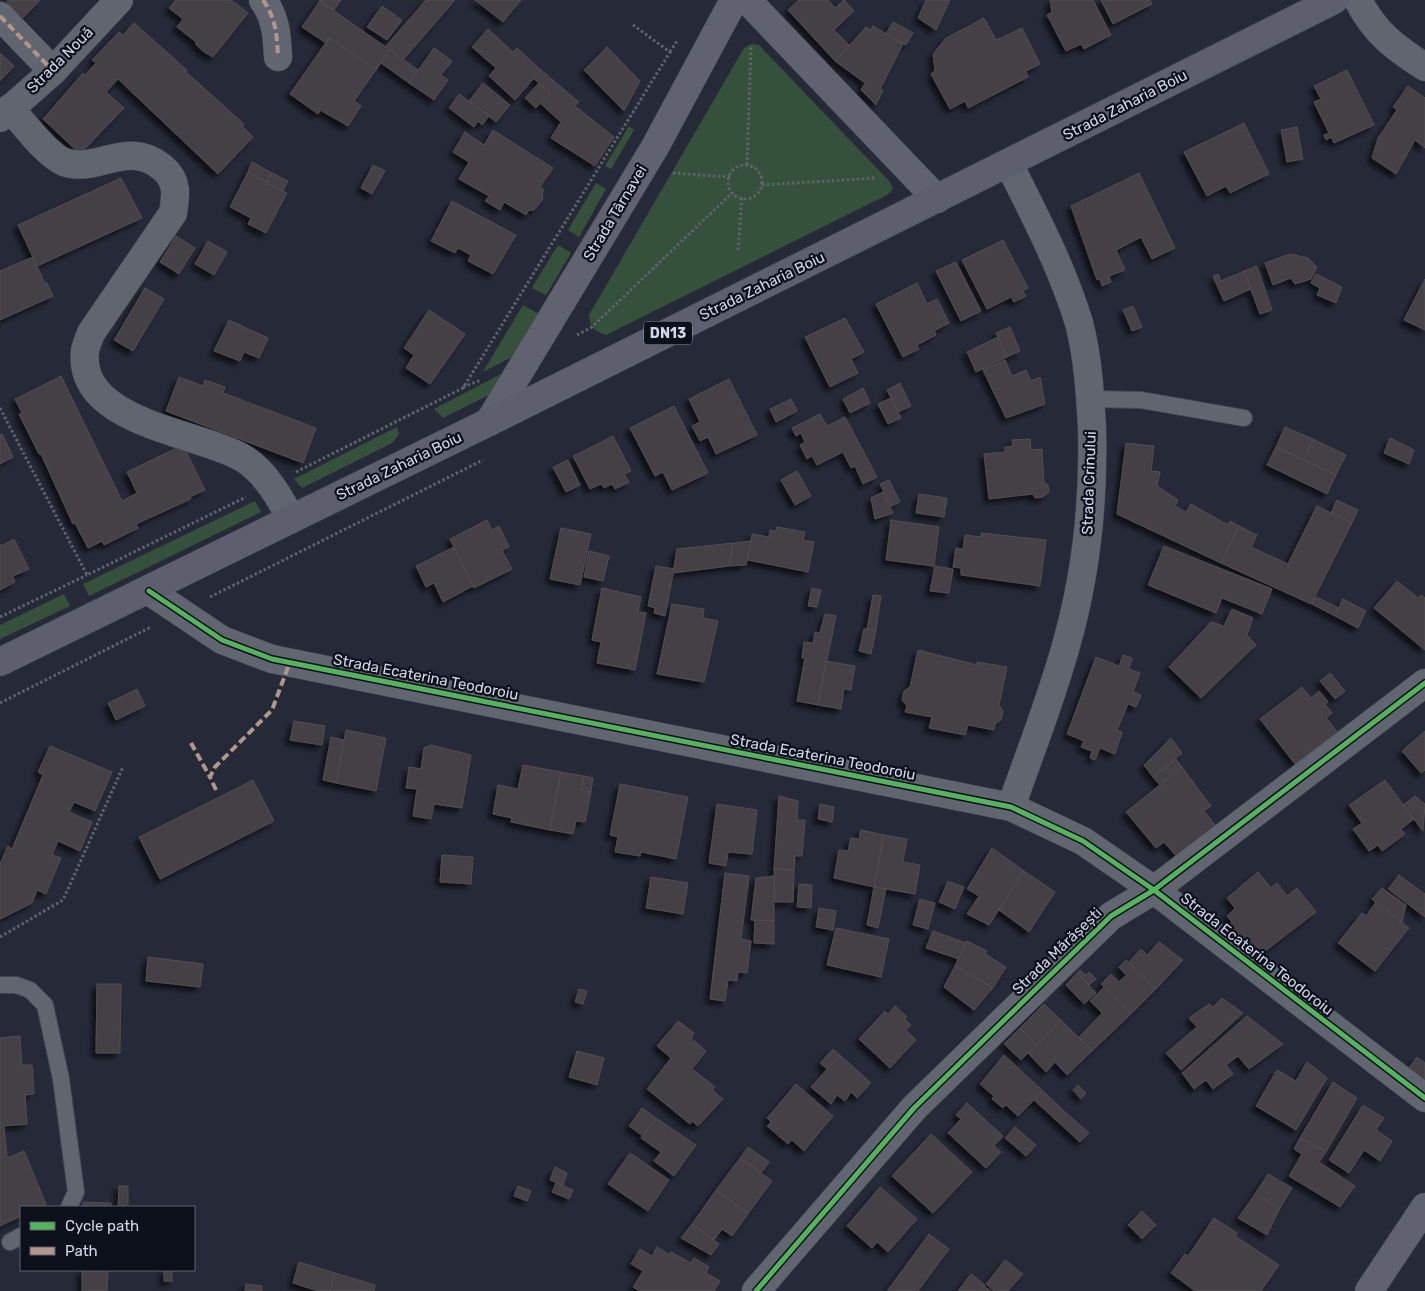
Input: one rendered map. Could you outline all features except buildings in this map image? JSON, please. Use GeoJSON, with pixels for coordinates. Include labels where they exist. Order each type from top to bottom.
{"type":"FeatureCollection","features":[{"type":"Feature","properties":{"kind":"highway","name":"Strada Zaharia Boiu"},"geometry":{"type":"LineString","coordinates":[[0,662],[1009,164],[1334,0]]}},
{"type":"Feature","properties":{"kind":"street","name":"Strada Nouă"},"geometry":{"type":"LineString","coordinates":[[5,113],[53,71],[119,0]]}},
{"type":"Feature","properties":{"kind":"street"},"geometry":{"type":"LineString","coordinates":[[264,0],[270,10],[277,30],[278,57]]}},
{"type":"Feature","properties":{"kind":"street"},"geometry":{"type":"LineString","coordinates":[[747,0],[937,199]]}},
{"type":"Feature","properties":{"kind":"street"},"geometry":{"type":"LineString","coordinates":[[1358,0],[1377,31],[1398,50],[1425,67]]}},
{"type":"Feature","properties":{"kind":"street","name":"Strada Târnavei"},"geometry":{"type":"LineString","coordinates":[[489,422],[641,170],[729,8]]}},
{"type":"Feature","properties":{"kind":"street"},"geometry":{"type":"LineString","coordinates":[[0,16],[53,71]]}},
{"type":"Feature","properties":{"kind":"street"},"geometry":{"type":"LineString","coordinates":[[5,113],[62,161],[77,165],[134,154],[154,161],[171,176],[177,193],[173,213],[91,333],[85,351],[86,370],[95,387],[111,406],[138,421],[193,437],[242,457],[278,493],[291,519]]}},
{"type":"Feature","properties":{"kind":"street","name":"Strada Crinului"},"geometry":{"type":"LineString","coordinates":[[1009,164],[1049,242],[1068,288],[1079,326],[1090,399],[1093,462],[1090,517],[1082,578],[1065,650],[1011,807]]}},
{"type":"Feature","properties":{"kind":"street","name":"Strada Ecaterina Teodoroiu"},"geometry":{"type":"LineString","coordinates":[[149,590],[222,640],[272,659],[1011,807],[1083,841],[1154,890],[1425,1098]]}},
{"type":"Feature","properties":{"kind":"street","name":"Strada Mărășești"},"geometry":{"type":"LineString","coordinates":[[756,1291],[914,1108],[1111,916],[1154,890],[1425,684]]}},
{"type":"Feature","properties":{"kind":"street"},"geometry":{"type":"LineString","coordinates":[[1369,1291],[1425,1207]]}},
{"type":"Feature","properties":{"kind":"lane"},"geometry":{"type":"LineString","coordinates":[[1090,399],[1141,400],[1244,418]]}},
{"type":"Feature","properties":{"kind":"lane"},"geometry":{"type":"LineString","coordinates":[[0,985],[16,985],[30,990],[45,1005],[61,1079],[76,1192],[69,1206]]}},
{"type":"Feature","properties":{"kind":"path"},"geometry":{"type":"LineString","coordinates":[[729,8],[751,44],[747,165]]}},
{"type":"Feature","properties":{"kind":"path"},"geometry":{"type":"LineString","coordinates":[[463,388],[670,52],[633,25]]}},
{"type":"Feature","properties":{"kind":"path"},"geometry":{"type":"LineString","coordinates":[[747,165],[757,170],[762,185],[757,194],[742,198],[732,193],[729,183],[730,177],[736,168],[747,165]]}},
{"type":"Feature","properties":{"kind":"path"},"geometry":{"type":"LineString","coordinates":[[641,170],[730,177]]}},
{"type":"Feature","properties":{"kind":"path"},"geometry":{"type":"LineString","coordinates":[[762,185],[886,178]]}},
{"type":"Feature","properties":{"kind":"path"},"geometry":{"type":"LineString","coordinates":[[576,335],[592,327],[732,193]]}},
{"type":"Feature","properties":{"kind":"path"},"geometry":{"type":"LineString","coordinates":[[738,250],[742,198]]}},
{"type":"Feature","properties":{"kind":"path"},"geometry":{"type":"LineString","coordinates":[[0,617],[271,485],[463,388],[527,360]]}},
{"type":"Feature","properties":{"kind":"path"},"geometry":{"type":"LineString","coordinates":[[0,408],[87,575]]}},
{"type":"Feature","properties":{"kind":"path"},"geometry":{"type":"LineString","coordinates":[[0,937],[62,900],[123,767]]}},
{"type":"Feature","properties":{"kind":"green space"},"geometry":{"type":"Polygon","coordinates":[[[751,44],[759,45],[890,182],[893,189],[887,195],[606,335],[599,332],[592,326],[589,315],[744,48],[751,44]]]}},
{"type":"Feature","properties":{"kind":"green space"},"geometry":{"type":"Polygon","coordinates":[[[629,126],[634,130],[611,169],[605,166],[629,126]]]}},
{"type":"Feature","properties":{"kind":"green space"},"geometry":{"type":"Polygon","coordinates":[[[596,183],[606,189],[579,237],[568,230],[596,183]]]}},
{"type":"Feature","properties":{"kind":"green space"},"geometry":{"type":"Polygon","coordinates":[[[558,245],[571,253],[546,295],[532,288],[558,245]]]}},
{"type":"Feature","properties":{"kind":"green space"},"geometry":{"type":"Polygon","coordinates":[[[523,305],[539,314],[514,356],[483,372],[523,305]]]}},
{"type":"Feature","properties":{"kind":"green space"},"geometry":{"type":"Polygon","coordinates":[[[501,374],[489,395],[443,418],[434,409],[501,374]]]}},
{"type":"Feature","properties":{"kind":"green space"},"geometry":{"type":"Polygon","coordinates":[[[397,427],[399,434],[392,443],[302,488],[294,479],[397,427]]]}},
{"type":"Feature","properties":{"kind":"green space"},"geometry":{"type":"Polygon","coordinates":[[[255,501],[261,512],[89,596],[83,584],[255,501]]]}},
{"type":"Feature","properties":{"kind":"green space"},"geometry":{"type":"Polygon","coordinates":[[[64,594],[70,606],[0,639],[0,625],[64,594]]]}},
{"type":"Feature","properties":{"kind":"marked path"},"geometry":{"type":"LineString","coordinates":[[263,0],[273,20],[278,57]]}},
{"type":"Feature","properties":{"kind":"marked path"},"geometry":{"type":"LineString","coordinates":[[0,16],[53,71]]}},
{"type":"Feature","properties":{"kind":"marked path"},"geometry":{"type":"LineString","coordinates":[[216,790],[210,777],[215,767],[272,710],[290,662]]}},
{"type":"Feature","properties":{"kind":"marked path"},"geometry":{"type":"LineString","coordinates":[[191,743],[210,777]]}},
{"type":"Feature","properties":{"kind":"cycle path"},"geometry":{"type":"LineString","coordinates":[[149,591],[222,640],[272,659],[1011,807],[1083,841],[1154,890],[1425,1098]]}},
{"type":"Feature","properties":{"kind":"cycle path"},"geometry":{"type":"LineString","coordinates":[[756,1291],[914,1108],[1111,916],[1154,890],[1425,683]]}}]}
